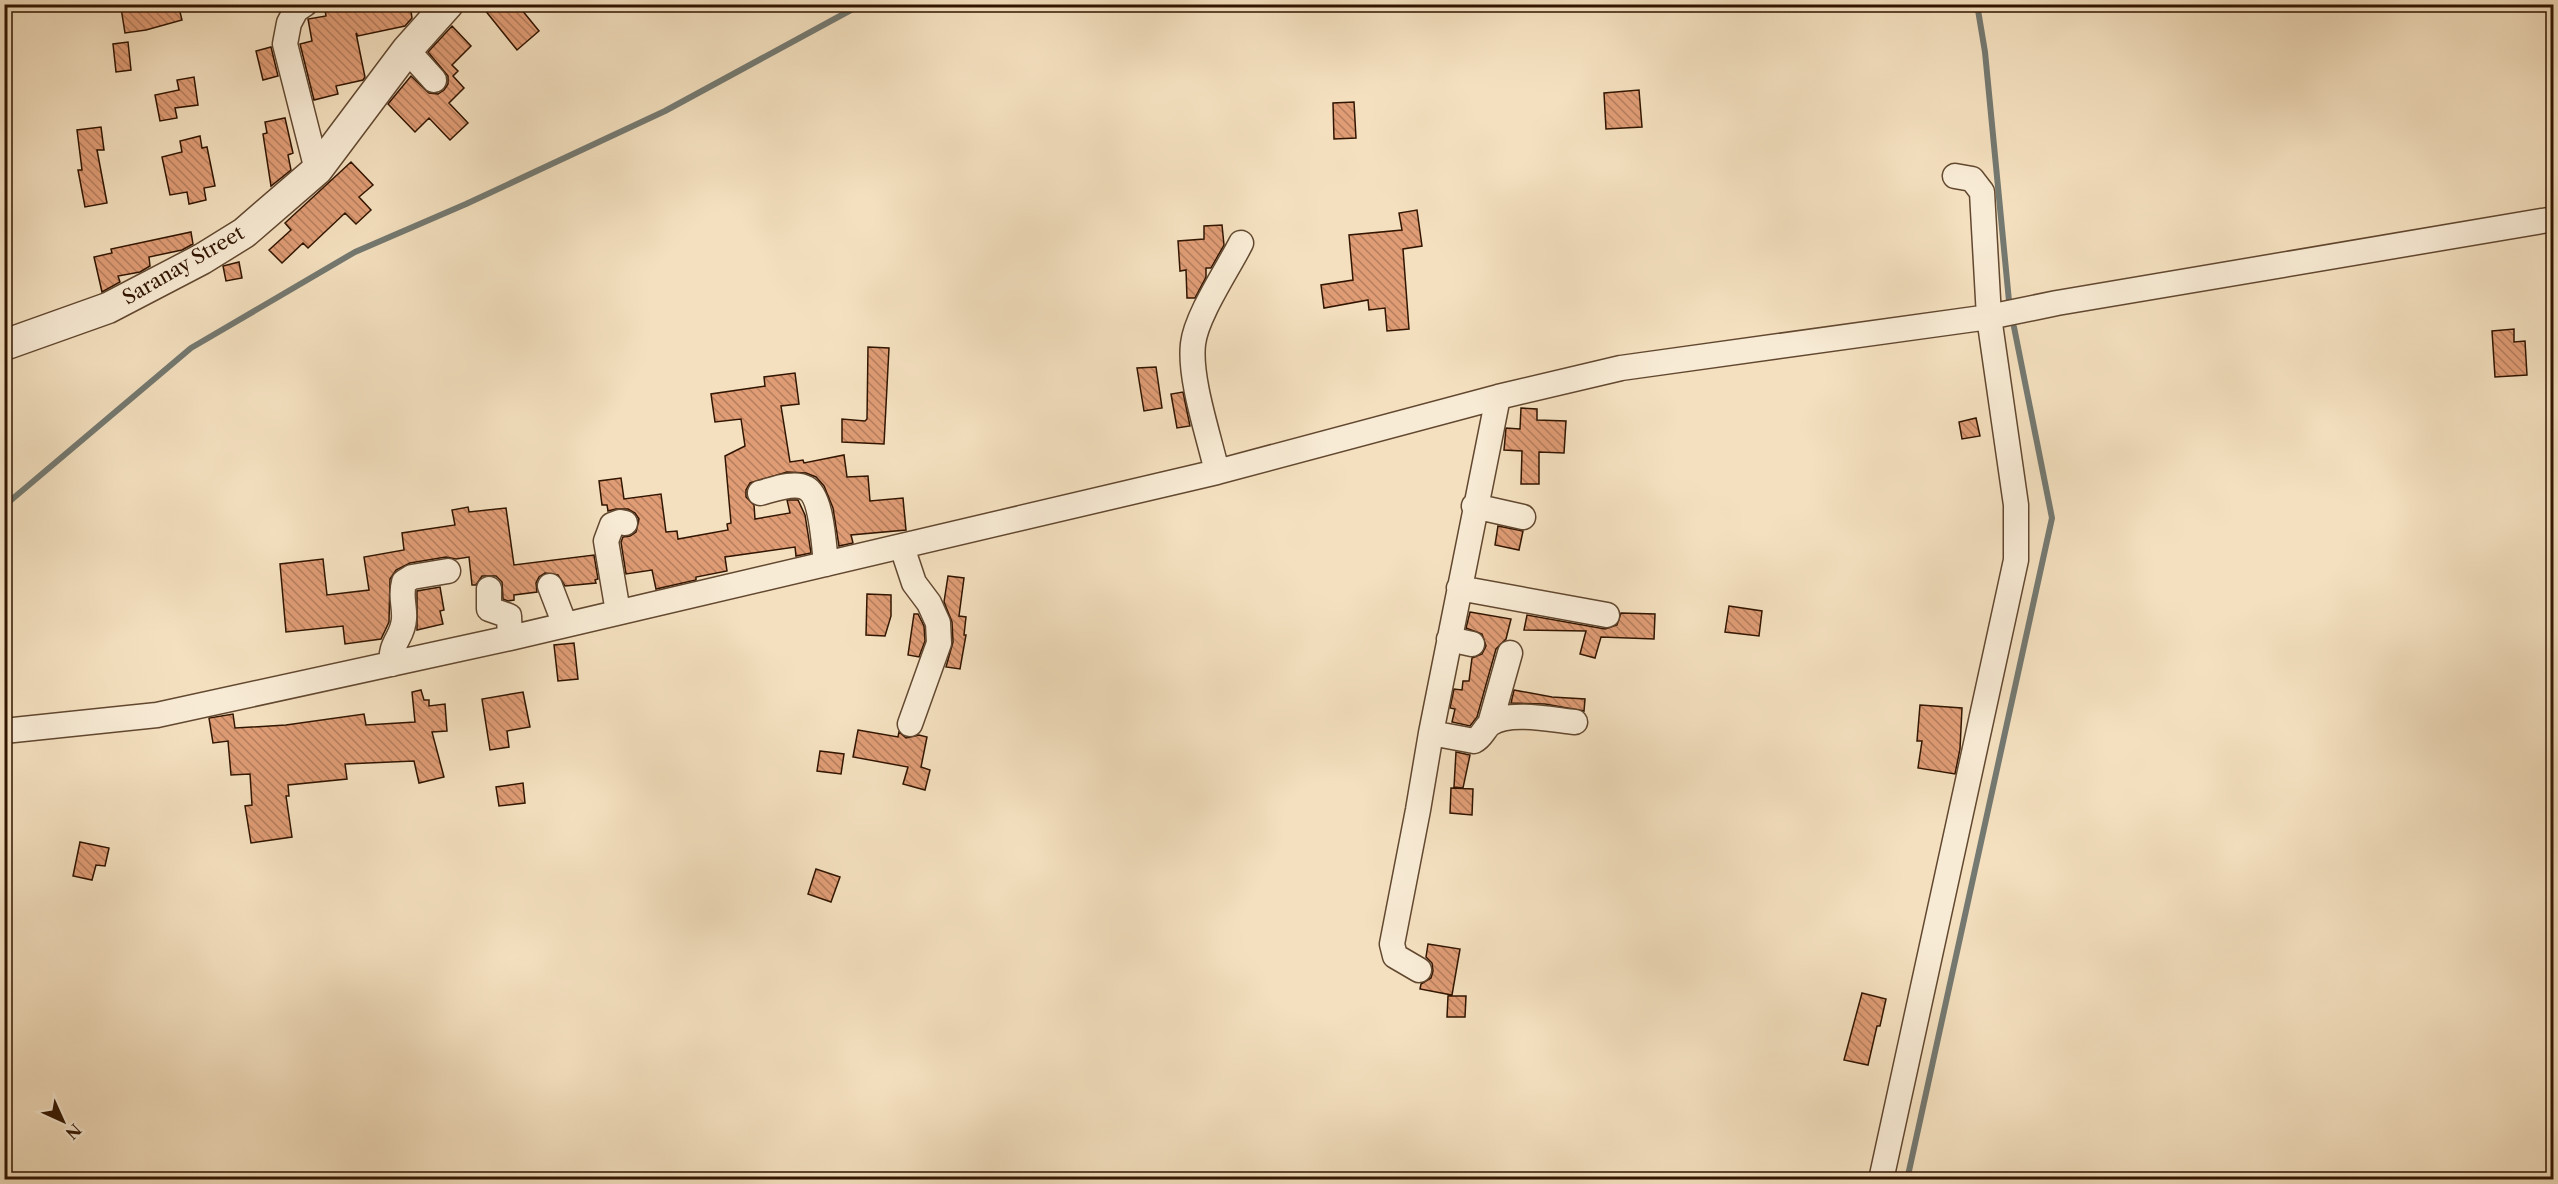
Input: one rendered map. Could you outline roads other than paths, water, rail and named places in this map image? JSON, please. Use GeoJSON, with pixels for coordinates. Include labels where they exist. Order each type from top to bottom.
{"type":"FeatureCollection","features":[{"type":"Feature","properties":{"kind":"street"},"geometry":{"type":"LineString","coordinates":[[304,4],[296,10],[289,22],[285,44],[318,170]]}},
{"type":"Feature","properties":{"kind":"street","name":"Saranay Street"},"geometry":{"type":"LineString","coordinates":[[4,345],[108,308],[202,259],[244,233],[318,170],[425,27],[448,4]]}},
{"type":"Feature","properties":{"kind":"street"},"geometry":{"type":"LineString","coordinates":[[407,50],[434,80]]}},
{"type":"Feature","properties":{"kind":"street"},"geometry":{"type":"LineString","coordinates":[[1881,1179],[2016,560],[2016,505],[1989,317],[1982,192],[1972,179],[1955,176]]}},
{"type":"Feature","properties":{"kind":"street"},"geometry":{"type":"LineString","coordinates":[[4,731],[157,715],[510,638],[1217,472],[1498,397],[1621,368],[1989,317],[2057,303],[2553,219]]}},
{"type":"Feature","properties":{"kind":"street"},"geometry":{"type":"LineString","coordinates":[[1217,472],[1195,374],[1193,343],[1203,315],[1241,243]]}},
{"type":"Feature","properties":{"kind":"street"},"geometry":{"type":"LineString","coordinates":[[1419,970],[1395,956],[1392,944],[1431,733],[1461,642],[1459,588],[1498,397]]}},
{"type":"Feature","properties":{"kind":"street"},"geometry":{"type":"LineString","coordinates":[[760,493],[789,486],[805,486],[812,493],[819,510],[826,564]]}},
{"type":"Feature","properties":{"kind":"street"},"geometry":{"type":"LineString","coordinates":[[1474,506],[1523,517]]}},
{"type":"Feature","properties":{"kind":"street"},"geometry":{"type":"LineString","coordinates":[[618,612],[606,541],[612,525],[625,523]]}},
{"type":"Feature","properties":{"kind":"street"},"geometry":{"type":"LineString","coordinates":[[902,547],[914,583],[929,603],[938,623],[939,643],[910,724]]}},
{"type":"Feature","properties":{"kind":"street"},"geometry":{"type":"LineString","coordinates":[[392,664],[390,651],[402,629],[405,618],[400,595],[404,582],[412,577],[448,571]]}},
{"type":"Feature","properties":{"kind":"street"},"geometry":{"type":"LineString","coordinates":[[549,586],[565,625]]}},
{"type":"Feature","properties":{"kind":"street"},"geometry":{"type":"LineString","coordinates":[[1459,588],[1607,615]]}},
{"type":"Feature","properties":{"kind":"street"},"geometry":{"type":"LineString","coordinates":[[489,589],[489,609],[509,616],[510,638]]}},
{"type":"Feature","properties":{"kind":"street"},"geometry":{"type":"LineString","coordinates":[[1431,733],[1474,741],[1479,739],[1490,724],[1510,653]]}},
{"type":"Feature","properties":{"kind":"street"},"geometry":{"type":"LineString","coordinates":[[1490,724],[1504,718],[1517,717],[1575,722]]}},
{"type":"Feature","properties":{"kind":"waterway"},"geometry":{"type":"LineString","coordinates":[[4,506],[191,348],[355,252],[466,204],[665,111],[862,4]]}},
{"type":"Feature","properties":{"kind":"waterway"},"geometry":{"type":"LineString","coordinates":[[1977,4],[1985,52],[2009,301]]}},
{"type":"Feature","properties":{"kind":"waterway"},"geometry":{"type":"LineString","coordinates":[[1907,1180],[2052,518],[2014,327]]}}]}
